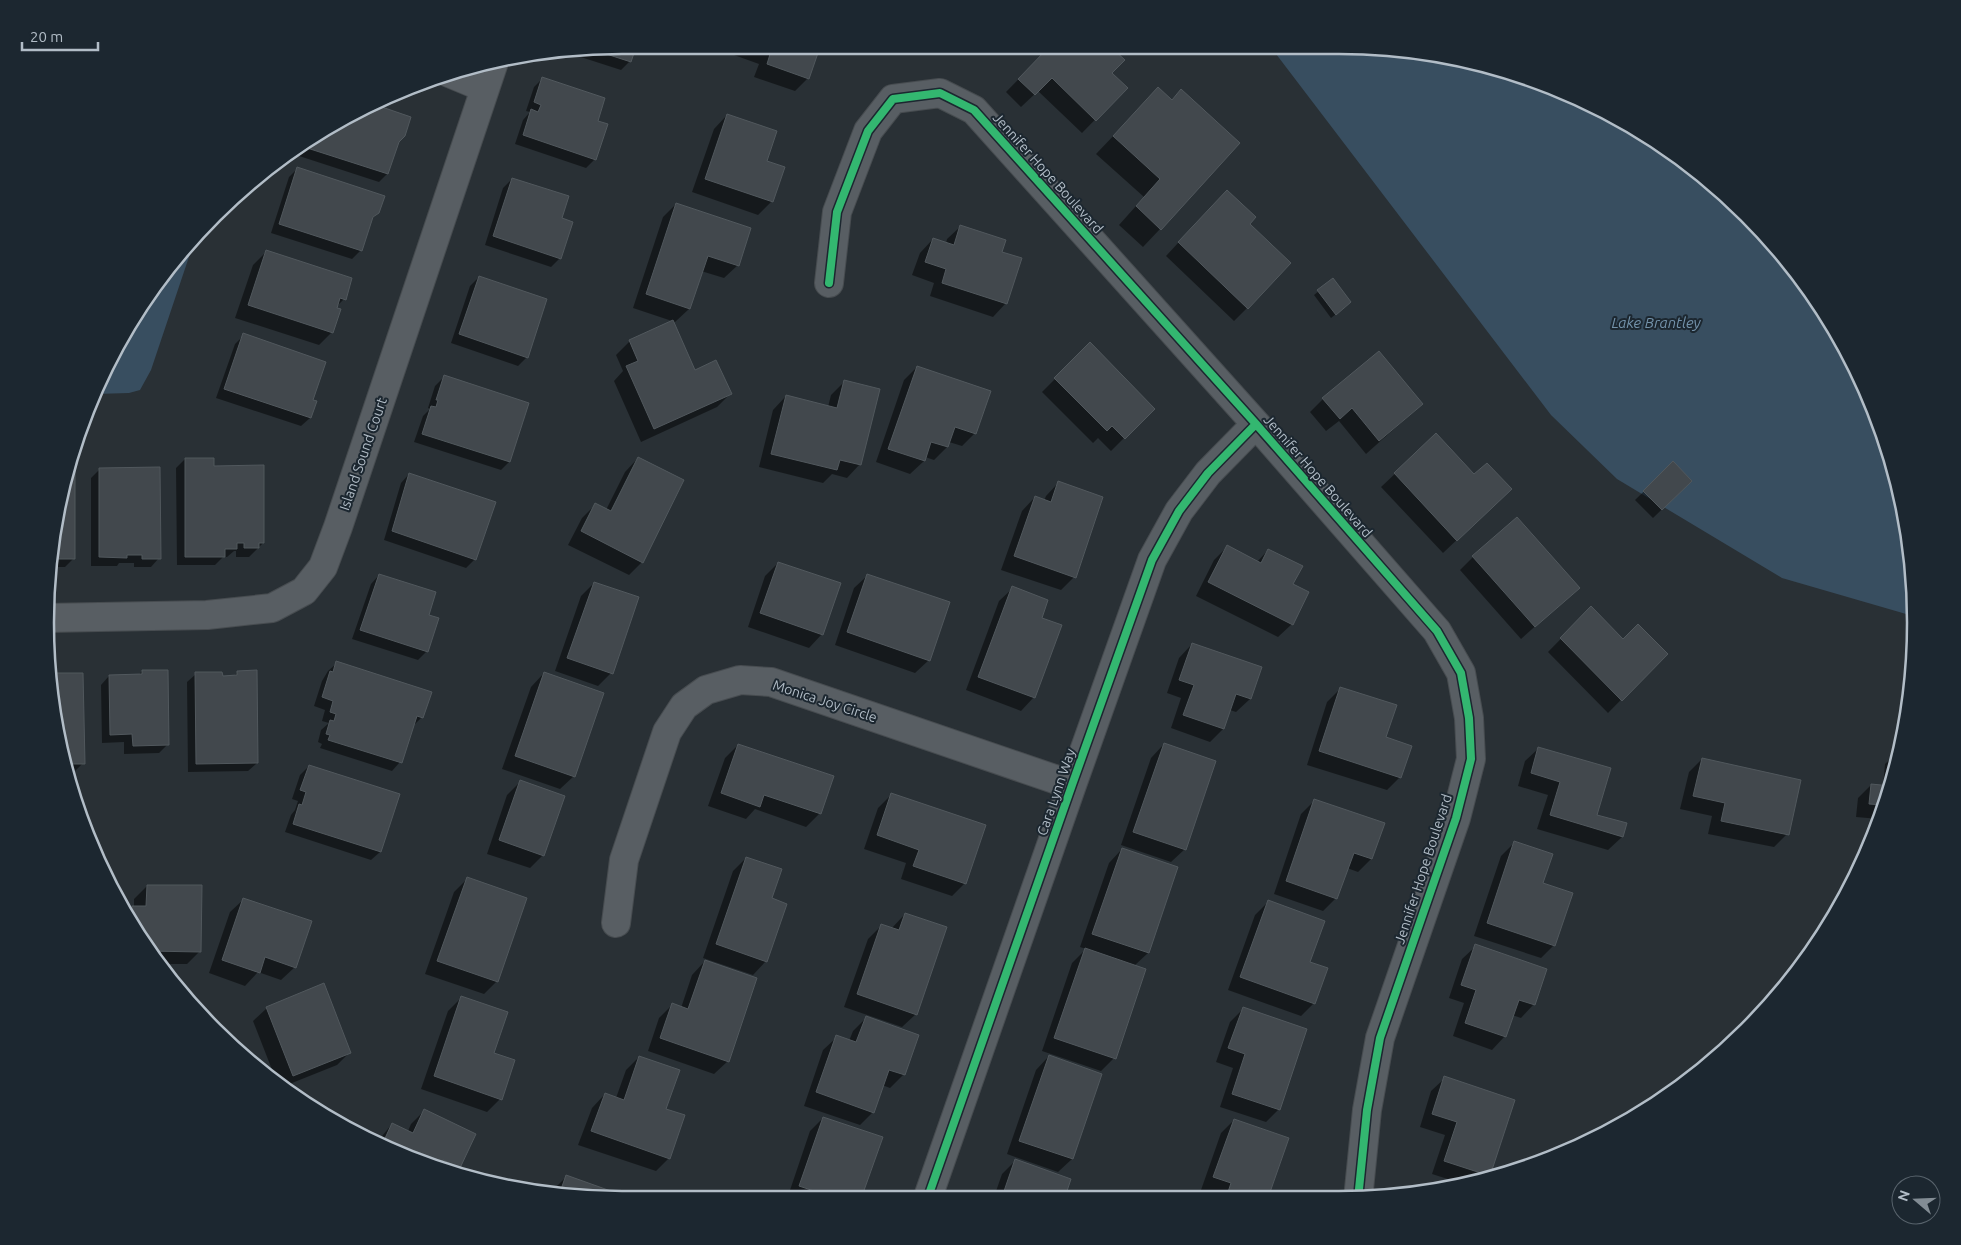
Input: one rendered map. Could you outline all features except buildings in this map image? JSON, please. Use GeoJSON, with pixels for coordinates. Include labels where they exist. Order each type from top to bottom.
{"type":"FeatureCollection","features":[{"type":"Feature","properties":{"kind":"street","name":"Island Sound Court"},"geometry":{"type":"LineString","coordinates":[[54,618],[207,615],[272,608],[304,590],[322,568],[338,527],[492,69]]}},
{"type":"Feature","properties":{"kind":"street"},"geometry":{"type":"LineString","coordinates":[[460,78],[486,88]]}},
{"type":"Feature","properties":{"kind":"street","name":"Jennifer Hope Boulevard"},"geometry":{"type":"LineString","coordinates":[[829,283],[837,212],[868,131],[894,98],[940,93],[974,110],[1256,424],[1437,631],[1462,673],[1469,718],[1471,759],[1456,818],[1380,1038],[1367,1110],[1359,1190]]}},
{"type":"Feature","properties":{"kind":"street","name":"Cara Lynn Way"},"geometry":{"type":"LineString","coordinates":[[930,1191],[1152,560],[1179,511],[1208,473],[1256,424]]}},
{"type":"Feature","properties":{"kind":"street","name":"Monica Joy Circle"},"geometry":{"type":"LineString","coordinates":[[616,923],[624,860],[667,732],[684,706],[706,690],[740,680],[771,682],[1072,784]]}},
{"type":"Feature","properties":{"kind":"water","name":"Lake Brantley"},"geometry":{"type":"Polygon","coordinates":[[[1276,54],[1376,55],[1413,59],[1486,73],[1521,84],[1590,112],[1623,130],[1685,171],[1714,195],[1741,220],[1790,276],[1831,338],[1849,371],[1864,405],[1888,475],[1902,548],[1907,614],[1782,578],[1617,479],[1551,415],[1276,54]]]}},
{"type":"Feature","properties":{"kind":"water"},"geometry":{"type":"Polygon","coordinates":[[[190,252],[151,370],[140,390],[129,393],[102,394],[130,338],[171,276],[190,252]]]}},
{"type":"Feature","properties":{"kind":"cycle path"},"geometry":{"type":"LineString","coordinates":[[829,283],[837,212],[868,131],[893,99],[940,93],[974,110],[1256,424],[1437,631],[1461,673],[1469,718],[1471,759],[1456,818],[1380,1038],[1367,1110],[1359,1190]]}},
{"type":"Feature","properties":{"kind":"cycle path"},"geometry":{"type":"LineString","coordinates":[[930,1191],[1152,560],[1179,511],[1208,473],[1256,424]]}}]}
